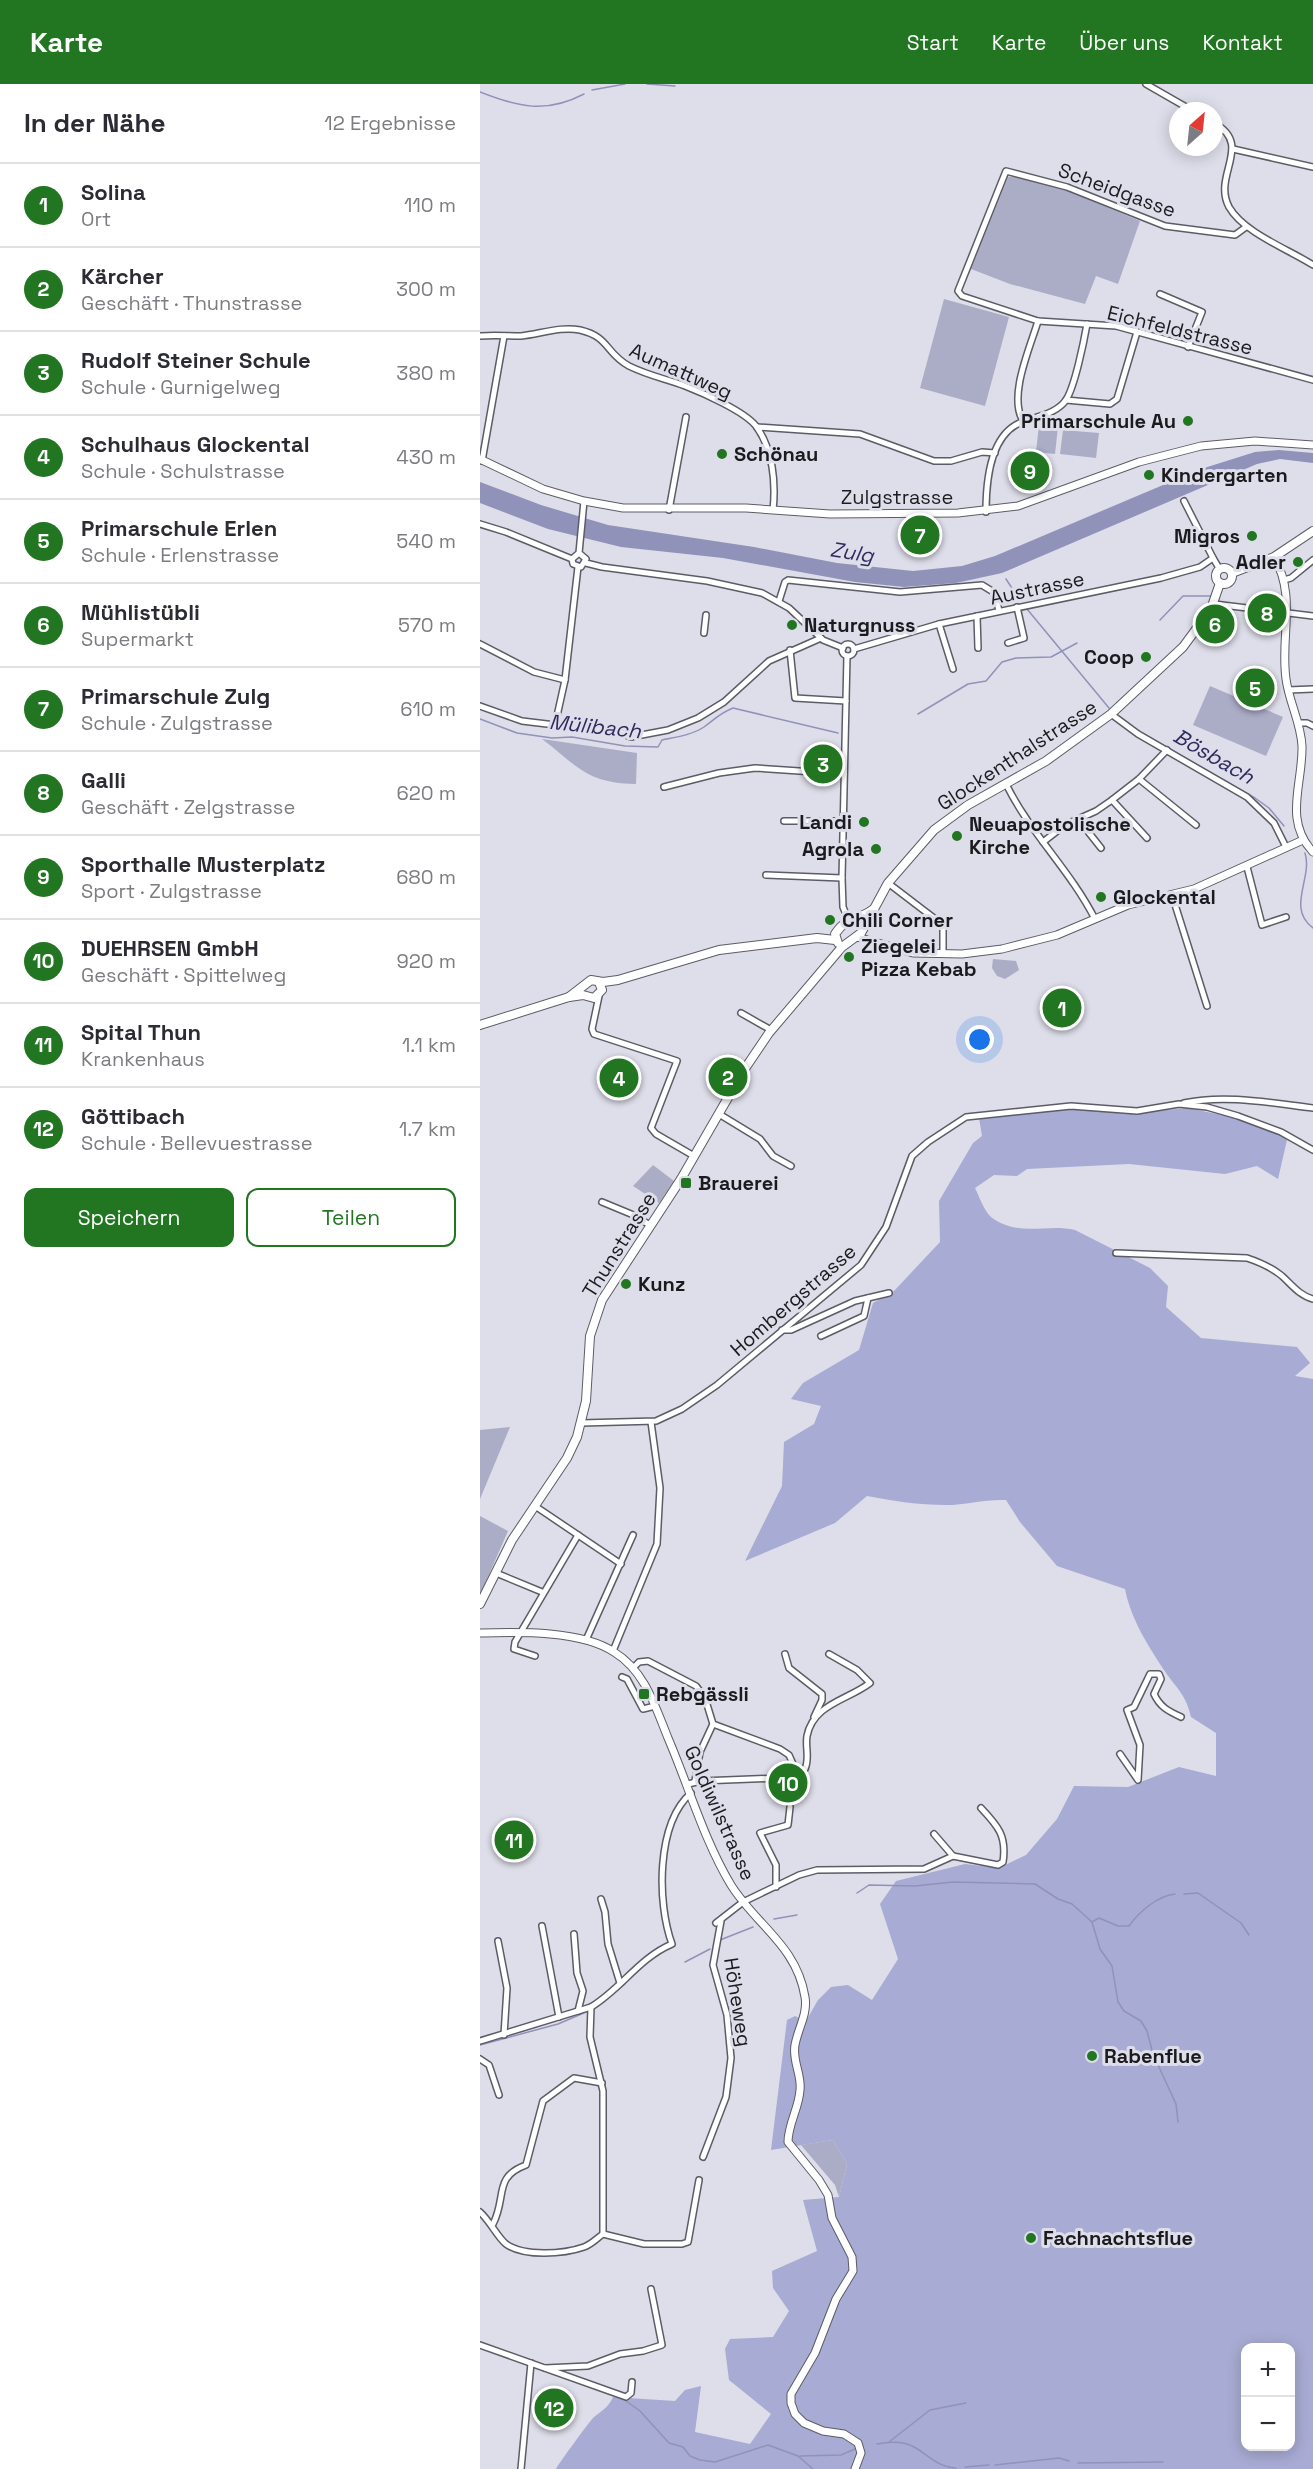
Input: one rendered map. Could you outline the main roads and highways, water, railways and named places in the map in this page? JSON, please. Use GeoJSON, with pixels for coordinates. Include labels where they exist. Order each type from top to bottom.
{"type":"FeatureCollection","features":[{"type":"Feature","properties":{"kind":"main road"},"geometry":{"type":"LineString","coordinates":[[1232,573],[1274,557],[1313,531]]}},
{"type":"Feature","properties":{"kind":"main road"},"geometry":{"type":"LineString","coordinates":[[1219,568],[1227,568],[1232,573],[1229,582],[1220,583],[1216,576],[1219,568]]}},
{"type":"Feature","properties":{"kind":"main road","name":"Glockenthalstrasse"},"geometry":{"type":"LineString","coordinates":[[618,980],[710,952],[817,938],[838,940],[857,937],[888,884],[940,825],[1053,756],[1111,714],[1176,655],[1214,604],[1220,583]]}},
{"type":"Feature","properties":{"kind":"main road","name":"Glockenthalstrasse"},"geometry":{"type":"LineString","coordinates":[[858,918],[873,909]]}},
{"type":"Feature","properties":{"kind":"main road"},"geometry":{"type":"LineString","coordinates":[[838,940],[848,919],[858,918],[863,928]]}},
{"type":"Feature","properties":{"kind":"main road","name":"Thunstrasse"},"geometry":{"type":"LineString","coordinates":[[480,1604],[535,1506],[571,1451],[581,1422],[586,1397],[589,1345],[595,1316],[612,1282],[694,1156],[771,1030],[829,961],[838,940]]}},
{"type":"Feature","properties":{"kind":"main road"},"geometry":{"type":"LineString","coordinates":[[569,997],[591,980],[599,982],[618,980]]}},
{"type":"Feature","properties":{"kind":"main road"},"geometry":{"type":"LineString","coordinates":[[480,1025],[569,997],[594,995],[618,980]]}},
{"type":"Feature","properties":{"kind":"main road"},"geometry":{"type":"LineString","coordinates":[[594,995],[599,982]]}},
{"type":"Feature","properties":{"kind":"main road"},"geometry":{"type":"LineString","coordinates":[[584,987],[594,995]]}},
{"type":"Feature","properties":{"kind":"waterway"},"geometry":{"type":"LineString","coordinates":[[592,90],[625,84]]}},
{"type":"Feature","properties":{"kind":"waterway"},"geometry":{"type":"LineString","coordinates":[[647,84],[675,86]]}},
{"type":"Feature","properties":{"kind":"waterway"},"geometry":{"type":"LineString","coordinates":[[480,92],[532,106],[557,104],[584,94]]}},
{"type":"Feature","properties":{"kind":"waterway","name":"Bösbach"},"geometry":{"type":"LineString","coordinates":[[1006,579],[1019,599]]}},
{"type":"Feature","properties":{"kind":"waterway","name":"Mülibach"},"geometry":{"type":"LineString","coordinates":[[1160,620],[1183,596],[1211,596]]}},
{"type":"Feature","properties":{"kind":"waterway","name":"Mülibach"},"geometry":{"type":"LineString","coordinates":[[1250,606],[1278,609]]}},
{"type":"Feature","properties":{"kind":"waterway","name":"Bösbach"},"geometry":{"type":"LineString","coordinates":[[1027,609],[1109,708]]}},
{"type":"Feature","properties":{"kind":"waterway","name":"Mülibach"},"geometry":{"type":"LineString","coordinates":[[1299,612],[1313,613]]}},
{"type":"Feature","properties":{"kind":"waterway","name":"Mülibach"},"geometry":{"type":"LineString","coordinates":[[918,714],[968,684],[986,681],[1002,662],[1016,658],[1051,657],[1077,643]]}},
{"type":"Feature","properties":{"kind":"waterway","name":"Mülibach"},"geometry":{"type":"LineString","coordinates":[[480,719],[517,733],[552,738],[572,737],[625,746],[658,747],[662,740],[694,732],[733,708],[838,733]]}},
{"type":"Feature","properties":{"kind":"waterway","name":"Bösbach"},"geometry":{"type":"LineString","coordinates":[[1135,729],[1255,798],[1269,808],[1284,826]]}},
{"type":"Feature","properties":{"kind":"waterway","name":"Bösbach"},"geometry":{"type":"LineString","coordinates":[[1305,853],[1307,863],[1301,911],[1305,920],[1313,928]]}},
{"type":"Feature","properties":{"kind":"waterway"},"geometry":{"type":"LineString","coordinates":[[857,1893],[869,1885],[915,1886],[953,1882],[1035,1884],[1058,1899],[1072,1904],[1092,1922],[1100,1949],[1112,1966],[1118,2002],[1124,2011],[1141,2021],[1147,2031],[1153,2054],[1176,2104],[1178,2122]]}},
{"type":"Feature","properties":{"kind":"waterway"},"geometry":{"type":"LineString","coordinates":[[1184,1894],[1198,1893],[1241,1923],[1249,1935]]}},
{"type":"Feature","properties":{"kind":"waterway"},"geometry":{"type":"LineString","coordinates":[[1092,1922],[1099,1918],[1118,1926],[1129,1926],[1149,1906],[1168,1895],[1175,1894]]}},
{"type":"Feature","properties":{"kind":"waterway"},"geometry":{"type":"LineString","coordinates":[[774,1919],[797,1915]]}},
{"type":"Feature","properties":{"kind":"waterway"},"geometry":{"type":"LineString","coordinates":[[720,1940],[753,1927]]}},
{"type":"Feature","properties":{"kind":"waterway"},"geometry":{"type":"LineString","coordinates":[[685,1962],[710,1949]]}},
{"type":"Feature","properties":{"kind":"waterway"},"geometry":{"type":"LineString","coordinates":[[595,2008],[625,1984]]}},
{"type":"Feature","properties":{"kind":"waterway"},"geometry":{"type":"LineString","coordinates":[[480,2045],[558,2024],[586,2012]]}},
{"type":"Feature","properties":{"kind":"waterway"},"geometry":{"type":"LineString","coordinates":[[626,2401],[640,2411],[669,2443],[683,2447],[690,2456],[700,2460],[715,2462],[768,2445],[798,2456],[813,2469]]}},
{"type":"Feature","properties":{"kind":"waterway"},"geometry":{"type":"LineString","coordinates":[[889,2442],[930,2410],[966,2403]]}},
{"type":"Feature","properties":{"kind":"waterway"},"geometry":{"type":"LineString","coordinates":[[877,2444],[896,2442],[910,2445],[939,2463],[956,2468]]}},
{"type":"Feature","properties":{"kind":"waterway"},"geometry":{"type":"LineString","coordinates":[[800,2456],[841,2455],[855,2449]]}},
{"type":"Feature","properties":{"kind":"waterway"},"geometry":{"type":"LineString","coordinates":[[995,2465],[1059,2458],[1069,2461]]}},
{"type":"Feature","properties":{"kind":"waterway"},"geometry":{"type":"LineString","coordinates":[[1078,2463],[1163,2462]]}},
{"type":"Feature","properties":{"kind":"waterway"},"geometry":{"type":"LineString","coordinates":[[965,2467],[989,2465]]}},
{"type":"Feature","properties":{"kind":"place","name":"Primarschule Au"},"geometry":{"type":"Point","coordinates":[1188,421]}},
{"type":"Feature","properties":{"kind":"place","name":"Schönau"},"geometry":{"type":"Point","coordinates":[722,454]}},
{"type":"Feature","properties":{"kind":"place","name":"Sporthalle Musterplatz"},"geometry":{"type":"Point","coordinates":[1030,471]}},
{"type":"Feature","properties":{"kind":"place","name":"Kindergarten"},"geometry":{"type":"Point","coordinates":[1149,475]}},
{"type":"Feature","properties":{"kind":"place","name":"Primarschule Zulg"},"geometry":{"type":"Point","coordinates":[920,535]}},
{"type":"Feature","properties":{"kind":"place","name":"Migros"},"geometry":{"type":"Point","coordinates":[1252,536]}},
{"type":"Feature","properties":{"kind":"place","name":"Adler"},"geometry":{"type":"Point","coordinates":[1298,562]}},
{"type":"Feature","properties":{"kind":"place","name":"Galli"},"geometry":{"type":"Point","coordinates":[1267,613]}},
{"type":"Feature","properties":{"kind":"place","name":"Mühlistübli"},"geometry":{"type":"Point","coordinates":[1215,624]}},
{"type":"Feature","properties":{"kind":"place","name":"Naturgnuss"},"geometry":{"type":"Point","coordinates":[792,625]}},
{"type":"Feature","properties":{"kind":"place","name":"Coop"},"geometry":{"type":"Point","coordinates":[1146,657]}},
{"type":"Feature","properties":{"kind":"place","name":"Primarschule Erlen"},"geometry":{"type":"Point","coordinates":[1255,688]}},
{"type":"Feature","properties":{"kind":"place","name":"Rudolf Steiner Schule"},"geometry":{"type":"Point","coordinates":[823,764]}},
{"type":"Feature","properties":{"kind":"place","name":"Landi"},"geometry":{"type":"Point","coordinates":[864,822]}},
{"type":"Feature","properties":{"kind":"place","name":"Neuapostolische Kirche"},"geometry":{"type":"Point","coordinates":[957,836]}},
{"type":"Feature","properties":{"kind":"place","name":"Agrola"},"geometry":{"type":"Point","coordinates":[876,849]}},
{"type":"Feature","properties":{"kind":"place","name":"Glockental"},"geometry":{"type":"Point","coordinates":[1101,897]}},
{"type":"Feature","properties":{"kind":"place","name":"Chili Corner"},"geometry":{"type":"Point","coordinates":[830,920]}},
{"type":"Feature","properties":{"kind":"place","name":"Ziegelei Pizza Kebab"},"geometry":{"type":"Point","coordinates":[849,957]}},
{"type":"Feature","properties":{"kind":"place","name":"Solina"},"geometry":{"type":"Point","coordinates":[1062,1008]}},
{"type":"Feature","properties":{"kind":"place","name":"Kärcher"},"geometry":{"type":"Point","coordinates":[728,1077]}},
{"type":"Feature","properties":{"kind":"place","name":"Schulhaus Glockental"},"geometry":{"type":"Point","coordinates":[619,1078]}},
{"type":"Feature","properties":{"kind":"place","name":"Brauerei"},"geometry":{"type":"Point","coordinates":[686,1183]}},
{"type":"Feature","properties":{"kind":"place","name":"Kunz"},"geometry":{"type":"Point","coordinates":[626,1284]}},
{"type":"Feature","properties":{"kind":"place","name":"Rebgässli"},"geometry":{"type":"Point","coordinates":[644,1694]}},
{"type":"Feature","properties":{"kind":"place","name":"DUEHRSEN GmbH"},"geometry":{"type":"Point","coordinates":[788,1783]}},
{"type":"Feature","properties":{"kind":"place","name":"Spital Thun"},"geometry":{"type":"Point","coordinates":[514,1840]}},
{"type":"Feature","properties":{"kind":"place","name":"Rabenflue"},"geometry":{"type":"Point","coordinates":[1092,2056]}},
{"type":"Feature","properties":{"kind":"place","name":"Fachnachtsflue"},"geometry":{"type":"Point","coordinates":[1031,2238]}},
{"type":"Feature","properties":{"kind":"place","name":"Göttibach"},"geometry":{"type":"Point","coordinates":[554,2408]}},
{"type":"Feature","properties":{"kind":"water label","name":"Zulg"},"geometry":{"type":"Point","coordinates":[852,552]}}]}
